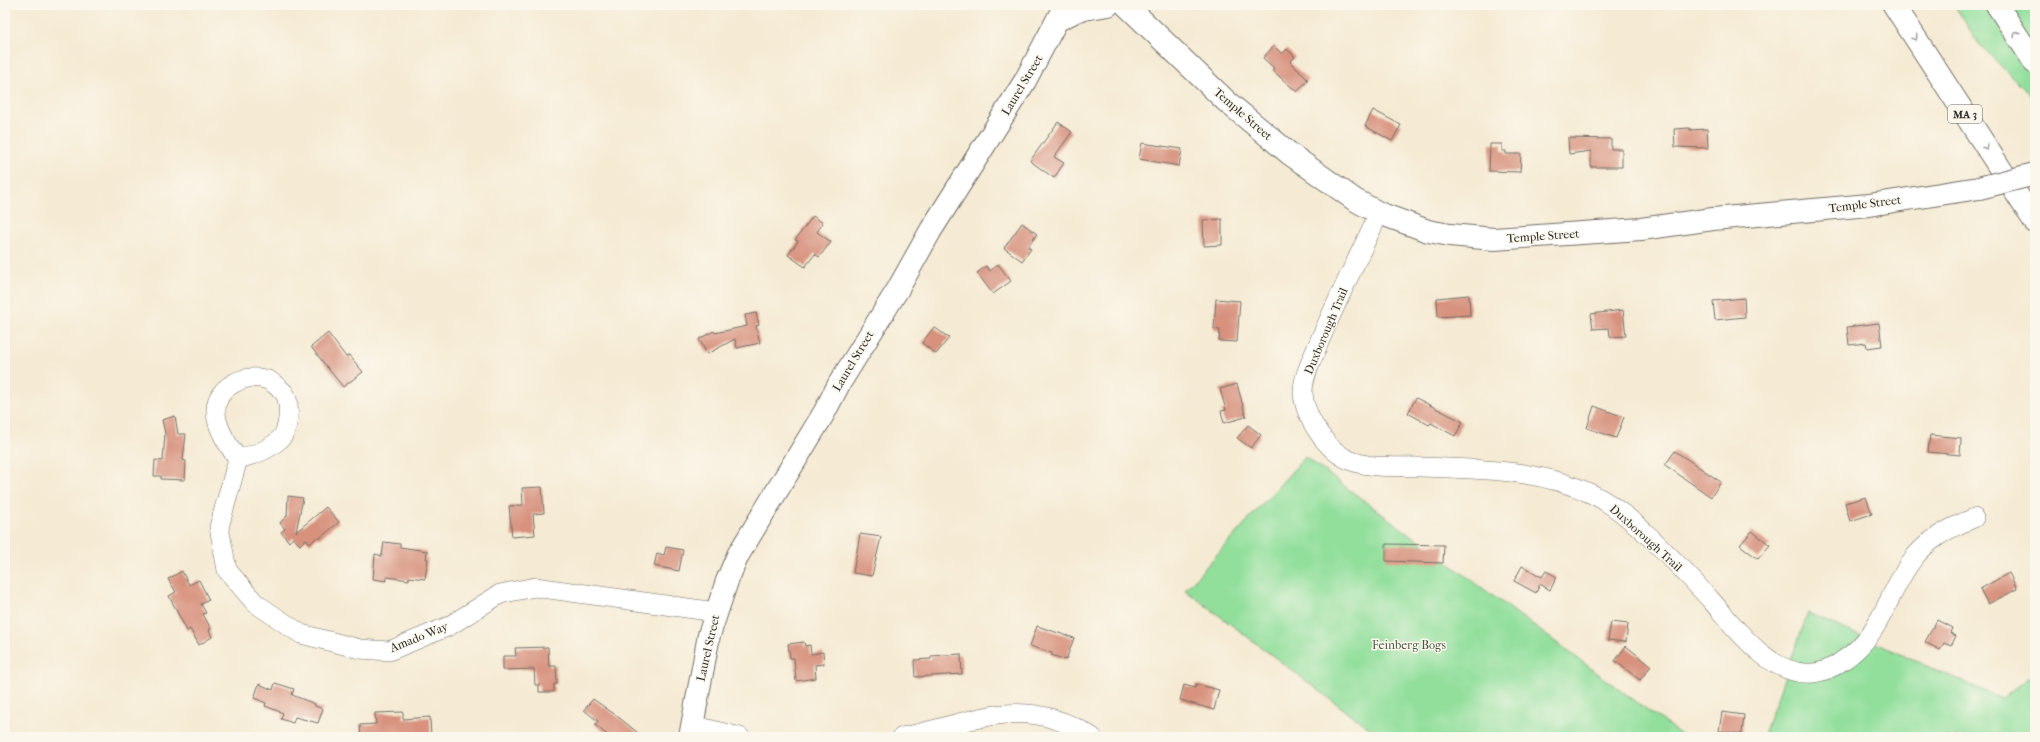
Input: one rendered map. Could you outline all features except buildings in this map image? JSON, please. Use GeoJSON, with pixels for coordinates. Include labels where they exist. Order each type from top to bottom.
{"type":"FeatureCollection","features":[{"type":"Feature","properties":{"kind":"main road"},"geometry":{"type":"LineString","coordinates":[[1062,12],[1108,5]]}},
{"type":"Feature","properties":{"kind":"main road","name":"Temple Street"},"geometry":{"type":"LineString","coordinates":[[1126,5],[1226,100],[1270,139],[1332,185],[1379,213],[1412,226],[1450,235],[1472,238],[1518,238],[1641,229],[1713,219],[1868,205],[1980,188],[2035,174]]}},
{"type":"Feature","properties":{"kind":"main road","name":"MA 3"},"geometry":{"type":"LineString","coordinates":[[1894,5],[2035,222]]}},
{"type":"Feature","properties":{"kind":"main road"},"geometry":{"type":"LineString","coordinates":[[1997,5],[2035,63]]}},
{"type":"Feature","properties":{"kind":"main road","name":"Laurel Street"},"geometry":{"type":"LineString","coordinates":[[691,731],[702,665],[716,612],[727,581],[750,533],[809,439],[839,384],[898,289],[931,230],[1025,81],[1062,12]]}},
{"type":"Feature","properties":{"kind":"street","name":"Duxborough Trail"},"geometry":{"type":"LineString","coordinates":[[1379,213],[1324,331],[1305,380],[1303,394],[1306,408],[1313,423],[1329,444],[1347,459],[1367,465],[1459,468],[1506,472],[1552,480],[1601,498],[1648,537],[1710,600],[1748,642],[1769,659],[1798,672],[1812,673],[1826,670],[1853,654],[1874,629],[1892,597],[1900,579],[1920,551],[1943,532],[1974,518]]}},
{"type":"Feature","properties":{"kind":"street"},"geometry":{"type":"LineString","coordinates":[[247,377],[269,380],[285,394],[289,418],[280,439],[262,452],[238,459],[218,427],[215,406],[225,388],[247,377]]}},
{"type":"Feature","properties":{"kind":"street","name":"Amado Way"},"geometry":{"type":"LineString","coordinates":[[238,459],[219,527],[227,570],[255,603],[301,634],[360,649],[389,651],[449,626],[500,594],[535,587],[716,612]]}},
{"type":"Feature","properties":{"kind":"street"},"geometry":{"type":"LineString","coordinates":[[902,737],[980,716],[1030,713],[1058,720],[1092,737]]}},
{"type":"Feature","properties":{"kind":"street"},"geometry":{"type":"LineString","coordinates":[[691,731],[740,737]]}},
{"type":"Feature","properties":{"kind":"green space"},"geometry":{"type":"Polygon","coordinates":[[[1954,5],[2035,5],[2035,100],[1979,44],[1954,5]]]}},
{"type":"Feature","properties":{"kind":"green space","name":"Feinberg Bogs"},"geometry":{"type":"Polygon","coordinates":[[[1305,457],[1684,737],[1381,737],[1185,590],[1305,457]]]}},
{"type":"Feature","properties":{"kind":"green space"},"geometry":{"type":"Polygon","coordinates":[[[1808,613],[2002,699],[2035,673],[2035,737],[1763,737],[1808,613]]]}}]}
